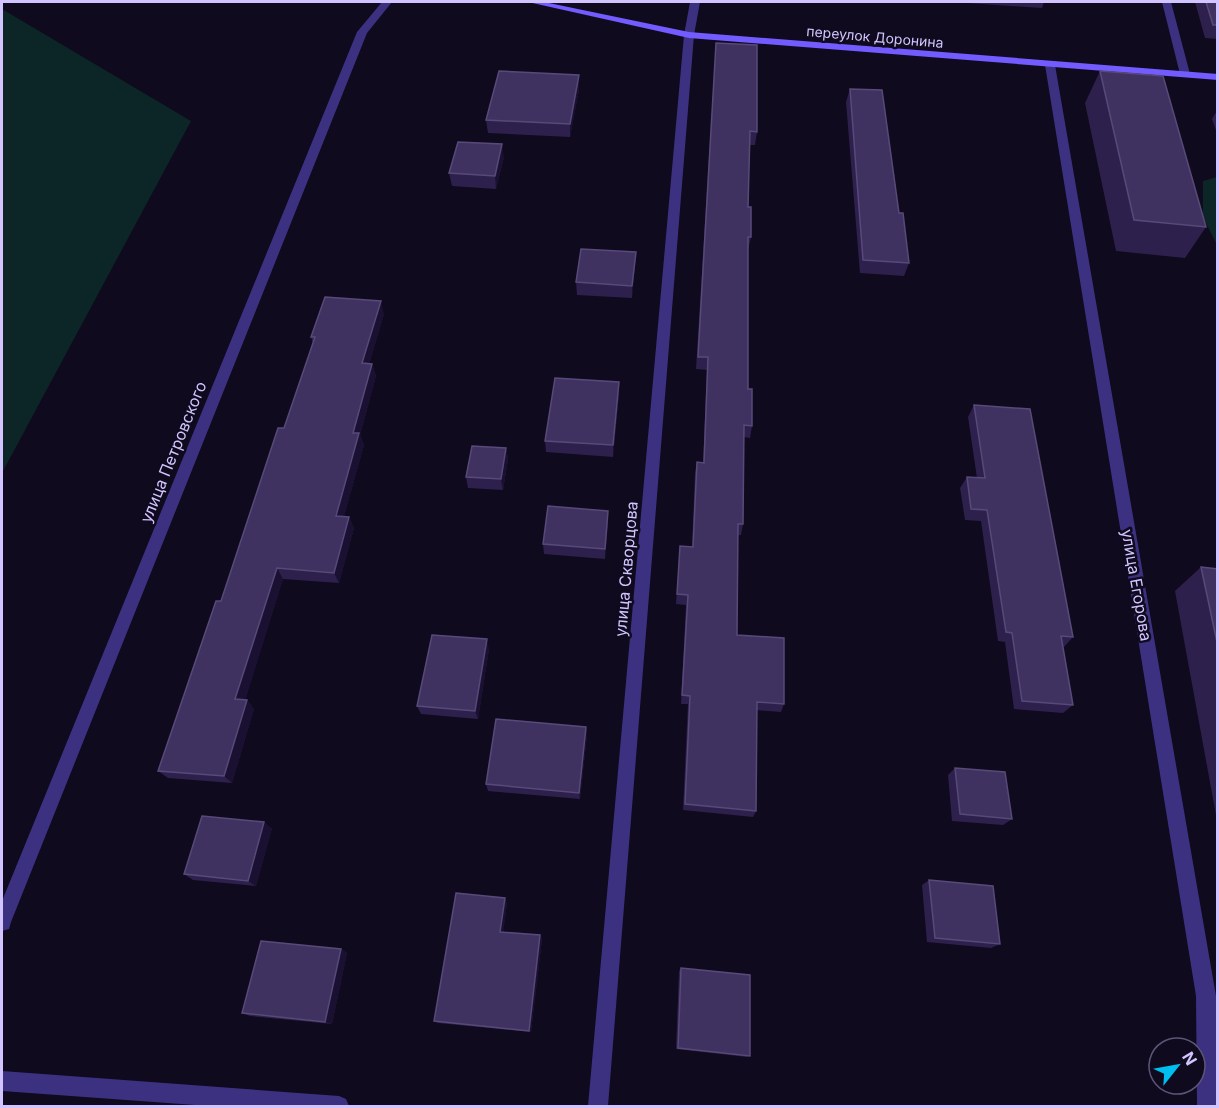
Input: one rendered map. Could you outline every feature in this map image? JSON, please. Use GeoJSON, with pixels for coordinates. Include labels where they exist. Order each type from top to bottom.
{"type":"FeatureCollection","features":[{"type":"Feature","properties":{"kind":"main road","name":"переулок Доронина"},"geometry":{"type":"LineString","coordinates":[[533,2],[689,34],[1218,77]]}},
{"type":"Feature","properties":{"kind":"street","name":"улица Петровского"},"geometry":{"type":"LineString","coordinates":[[2,922],[362,32],[387,2]]}},
{"type":"Feature","properties":{"kind":"street","name":"улица Скворцова"},"geometry":{"type":"LineString","coordinates":[[598,1107],[689,34],[695,2]]}},
{"type":"Feature","properties":{"kind":"street"},"geometry":{"type":"LineString","coordinates":[[1166,2],[1185,74]]}},
{"type":"Feature","properties":{"kind":"street","name":"улица Егорова"},"geometry":{"type":"LineString","coordinates":[[1050,65],[1212,997],[1207,1107]]}},
{"type":"Feature","properties":{"kind":"street"},"geometry":{"type":"LineString","coordinates":[[2,1081],[339,1107]]}},
{"type":"Feature","properties":{"kind":"green space"},"geometry":{"type":"Polygon","coordinates":[[[2,9],[191,121],[2,473],[2,9]]]}},
{"type":"Feature","properties":{"kind":"green space"},"geometry":{"type":"Polygon","coordinates":[[[1218,177],[1217,245],[1203,217],[1203,181],[1218,177]]]}},
{"type":"Feature","properties":{"kind":"building"},"geometry":{"type":"Polygon","coordinates":[[[1206,2],[1218,2],[1218,25],[1213,25],[1206,2]]]}},
{"type":"Feature","properties":{"kind":"building"},"geometry":{"type":"Polygon","coordinates":[[[716,43],[757,45],[757,132],[750,131],[748,207],[751,207],[751,237],[748,237],[748,389],[752,389],[752,426],[744,425],[743,524],[738,524],[737,635],[784,638],[784,704],[757,702],[756,811],[685,804],[690,696],[682,695],[688,595],[677,594],[680,546],[693,547],[697,462],[704,463],[708,357],[698,357],[716,43]]]}},
{"type":"Feature","properties":{"kind":"building"},"geometry":{"type":"Polygon","coordinates":[[[499,71],[579,75],[570,124],[486,120],[499,71]]]}},
{"type":"Feature","properties":{"kind":"building"},"geometry":{"type":"Polygon","coordinates":[[[1100,71],[1163,76],[1206,227],[1134,220],[1100,71]]]}},
{"type":"Feature","properties":{"kind":"building"},"geometry":{"type":"Polygon","coordinates":[[[850,89],[882,90],[899,213],[903,213],[909,263],[863,260],[850,89]]]}},
{"type":"Feature","properties":{"kind":"building"},"geometry":{"type":"Polygon","coordinates":[[[458,142],[502,144],[495,176],[449,173],[458,142]]]}},
{"type":"Feature","properties":{"kind":"building"},"geometry":{"type":"Polygon","coordinates":[[[581,249],[636,252],[632,286],[576,282],[581,249]]]}},
{"type":"Feature","properties":{"kind":"building"},"geometry":{"type":"Polygon","coordinates":[[[325,297],[381,301],[362,363],[372,364],[353,433],[359,433],[336,516],[349,517],[334,573],[277,568],[235,699],[247,700],[224,776],[158,771],[216,601],[221,601],[278,428],[284,428],[315,337],[311,337],[325,297]]]}},
{"type":"Feature","properties":{"kind":"building"},"geometry":{"type":"Polygon","coordinates":[[[555,378],[619,382],[613,445],[545,441],[555,378]]]}},
{"type":"Feature","properties":{"kind":"building"},"geometry":{"type":"Polygon","coordinates":[[[974,405],[1030,409],[1073,637],[1061,636],[1073,705],[1022,701],[1012,633],[1006,632],[987,510],[971,509],[967,477],[985,478],[974,405]]]}},
{"type":"Feature","properties":{"kind":"building"},"geometry":{"type":"Polygon","coordinates":[[[472,446],[506,448],[501,479],[466,477],[472,446]]]}},
{"type":"Feature","properties":{"kind":"building"},"geometry":{"type":"Polygon","coordinates":[[[548,506],[608,511],[605,549],[543,544],[548,506]]]}},
{"type":"Feature","properties":{"kind":"building"},"geometry":{"type":"Polygon","coordinates":[[[1201,567],[1218,569],[1218,647],[1201,567]]]}},
{"type":"Feature","properties":{"kind":"building"},"geometry":{"type":"Polygon","coordinates":[[[432,635],[487,639],[475,711],[417,706],[432,635]]]}},
{"type":"Feature","properties":{"kind":"building"},"geometry":{"type":"Polygon","coordinates":[[[496,719],[586,727],[579,793],[486,784],[496,719]]]}},
{"type":"Feature","properties":{"kind":"building"},"geometry":{"type":"Polygon","coordinates":[[[955,768],[1005,772],[1012,819],[960,814],[955,768]]]}},
{"type":"Feature","properties":{"kind":"building"},"geometry":{"type":"Polygon","coordinates":[[[202,816],[264,822],[248,881],[184,874],[202,816]]]}},
{"type":"Feature","properties":{"kind":"building"},"geometry":{"type":"Polygon","coordinates":[[[929,880],[993,886],[1000,944],[935,938],[929,880]]]}},
{"type":"Feature","properties":{"kind":"building"},"geometry":{"type":"Polygon","coordinates":[[[456,893],[505,898],[500,932],[540,935],[529,1031],[434,1021],[456,893]]]}},
{"type":"Feature","properties":{"kind":"building"},"geometry":{"type":"Polygon","coordinates":[[[261,941],[341,949],[325,1022],[242,1013],[261,941]]]}},
{"type":"Feature","properties":{"kind":"building"},"geometry":{"type":"Polygon","coordinates":[[[681,968],[750,975],[750,1056],[678,1048],[681,968]]]}}]}
